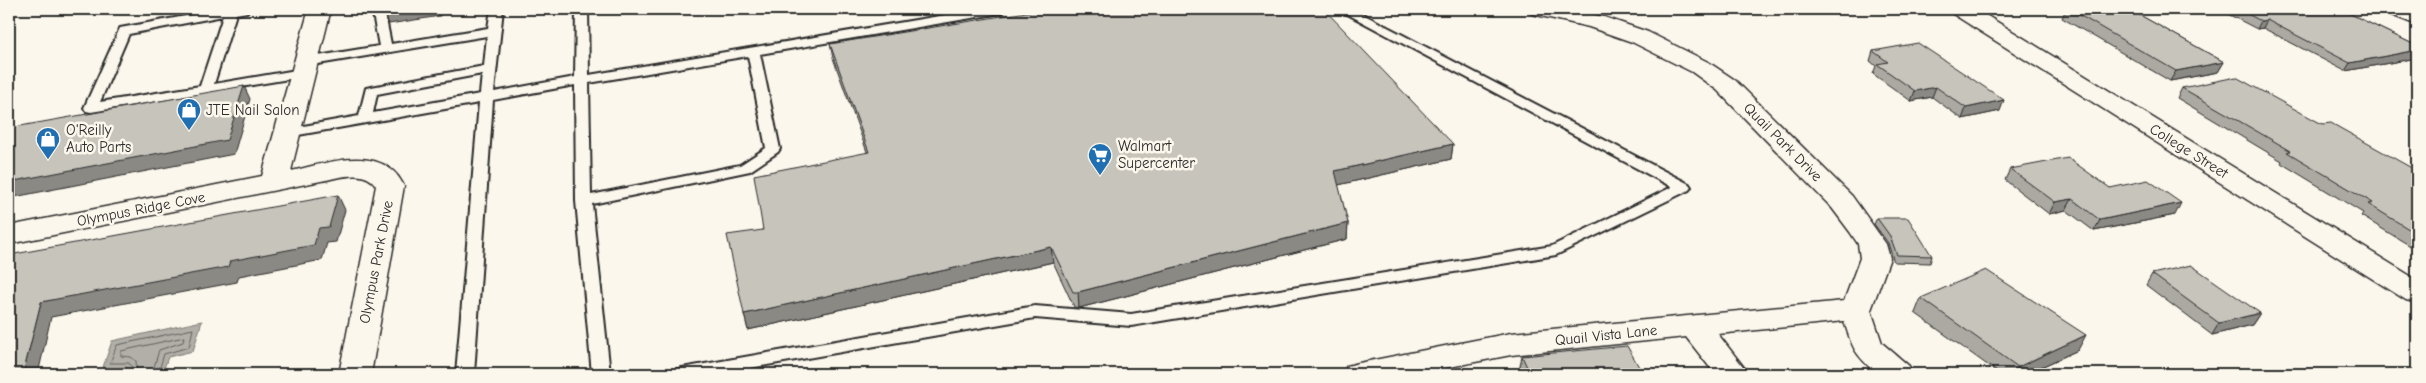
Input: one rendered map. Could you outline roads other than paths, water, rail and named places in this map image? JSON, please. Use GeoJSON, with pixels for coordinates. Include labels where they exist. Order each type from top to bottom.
{"type":"FeatureCollection","features":[{"type":"Feature","properties":{"kind":"street"},"geometry":{"type":"LineString","coordinates":[[274,183],[320,9]]}},
{"type":"Feature","properties":{"kind":"street","name":"Quail Park Drive"},"geometry":{"type":"LineString","coordinates":[[1540,9],[1596,22],[1640,37],[1692,62],[1726,85],[1842,202],[1872,244],[1875,258],[1856,310]]}},
{"type":"Feature","properties":{"kind":"street","name":"College Street"},"geometry":{"type":"LineString","coordinates":[[1961,9],[2417,293]]}},
{"type":"Feature","properties":{"kind":"street"},"geometry":{"type":"LineString","coordinates":[[2397,9],[2417,18]]}},
{"type":"Feature","properties":{"kind":"street","name":"Olympus Park Drive"},"geometry":{"type":"LineString","coordinates":[[274,183],[345,169],[372,168],[386,176],[390,186],[355,374]]}},
{"type":"Feature","properties":{"kind":"street","name":"Olympus Ridge Cove"},"geometry":{"type":"LineString","coordinates":[[9,235],[274,183]]}},
{"type":"Feature","properties":{"kind":"street"},"geometry":{"type":"LineString","coordinates":[[1856,310],[1868,348],[1897,374]]}},
{"type":"Feature","properties":{"kind":"street","name":"Quail Vista Lane"},"geometry":{"type":"LineString","coordinates":[[1359,374],[1511,344],[1856,310]]}},
{"type":"Feature","properties":{"kind":"street"},"geometry":{"type":"LineString","coordinates":[[1693,325],[1733,374]]}},
{"type":"Feature","properties":{"kind":"lane"},"geometry":{"type":"LineString","coordinates":[[378,9],[385,38],[385,49]]}},
{"type":"Feature","properties":{"kind":"lane"},"geometry":{"type":"LineString","coordinates":[[465,374],[486,97],[497,9]]}},
{"type":"Feature","properties":{"kind":"lane"},"geometry":{"type":"LineString","coordinates":[[582,9],[584,201],[600,374]]}},
{"type":"Feature","properties":{"kind":"lane"},"geometry":{"type":"LineString","coordinates":[[286,132],[1001,9]]}},
{"type":"Feature","properties":{"kind":"lane"},"geometry":{"type":"LineString","coordinates":[[682,374],[1035,312],[1131,320],[1556,250],[1684,186],[1344,9]]}},
{"type":"Feature","properties":{"kind":"lane"},"geometry":{"type":"LineString","coordinates":[[205,90],[237,10]]}},
{"type":"Feature","properties":{"kind":"lane"},"geometry":{"type":"LineString","coordinates":[[237,10],[124,31],[91,108],[205,90],[385,49],[493,31]]}},
{"type":"Feature","properties":{"kind":"lane"},"geometry":{"type":"LineString","coordinates":[[584,201],[745,168],[773,149],[753,51]]}},
{"type":"Feature","properties":{"kind":"lane"},"geometry":{"type":"LineString","coordinates":[[365,119],[371,91],[489,70]]}},
{"type":"Feature","properties":{"kind":"water"},"geometry":{"type":"Polygon","coordinates":[[[202,321],[193,351],[168,357],[162,374],[126,374],[127,367],[101,373],[112,341],[202,321]]]}},
{"type":"Feature","properties":{"kind":"place","name":"JTE Nail Salon"},"geometry":{"type":"Point","coordinates":[189,131]}},
{"type":"Feature","properties":{"kind":"place","name":"O'Reilly Auto Parts"},"geometry":{"type":"Point","coordinates":[48,160]}},
{"type":"Feature","properties":{"kind":"place","name":"Walmart Supercenter"},"geometry":{"type":"Point","coordinates":[1100,176]}}]}
